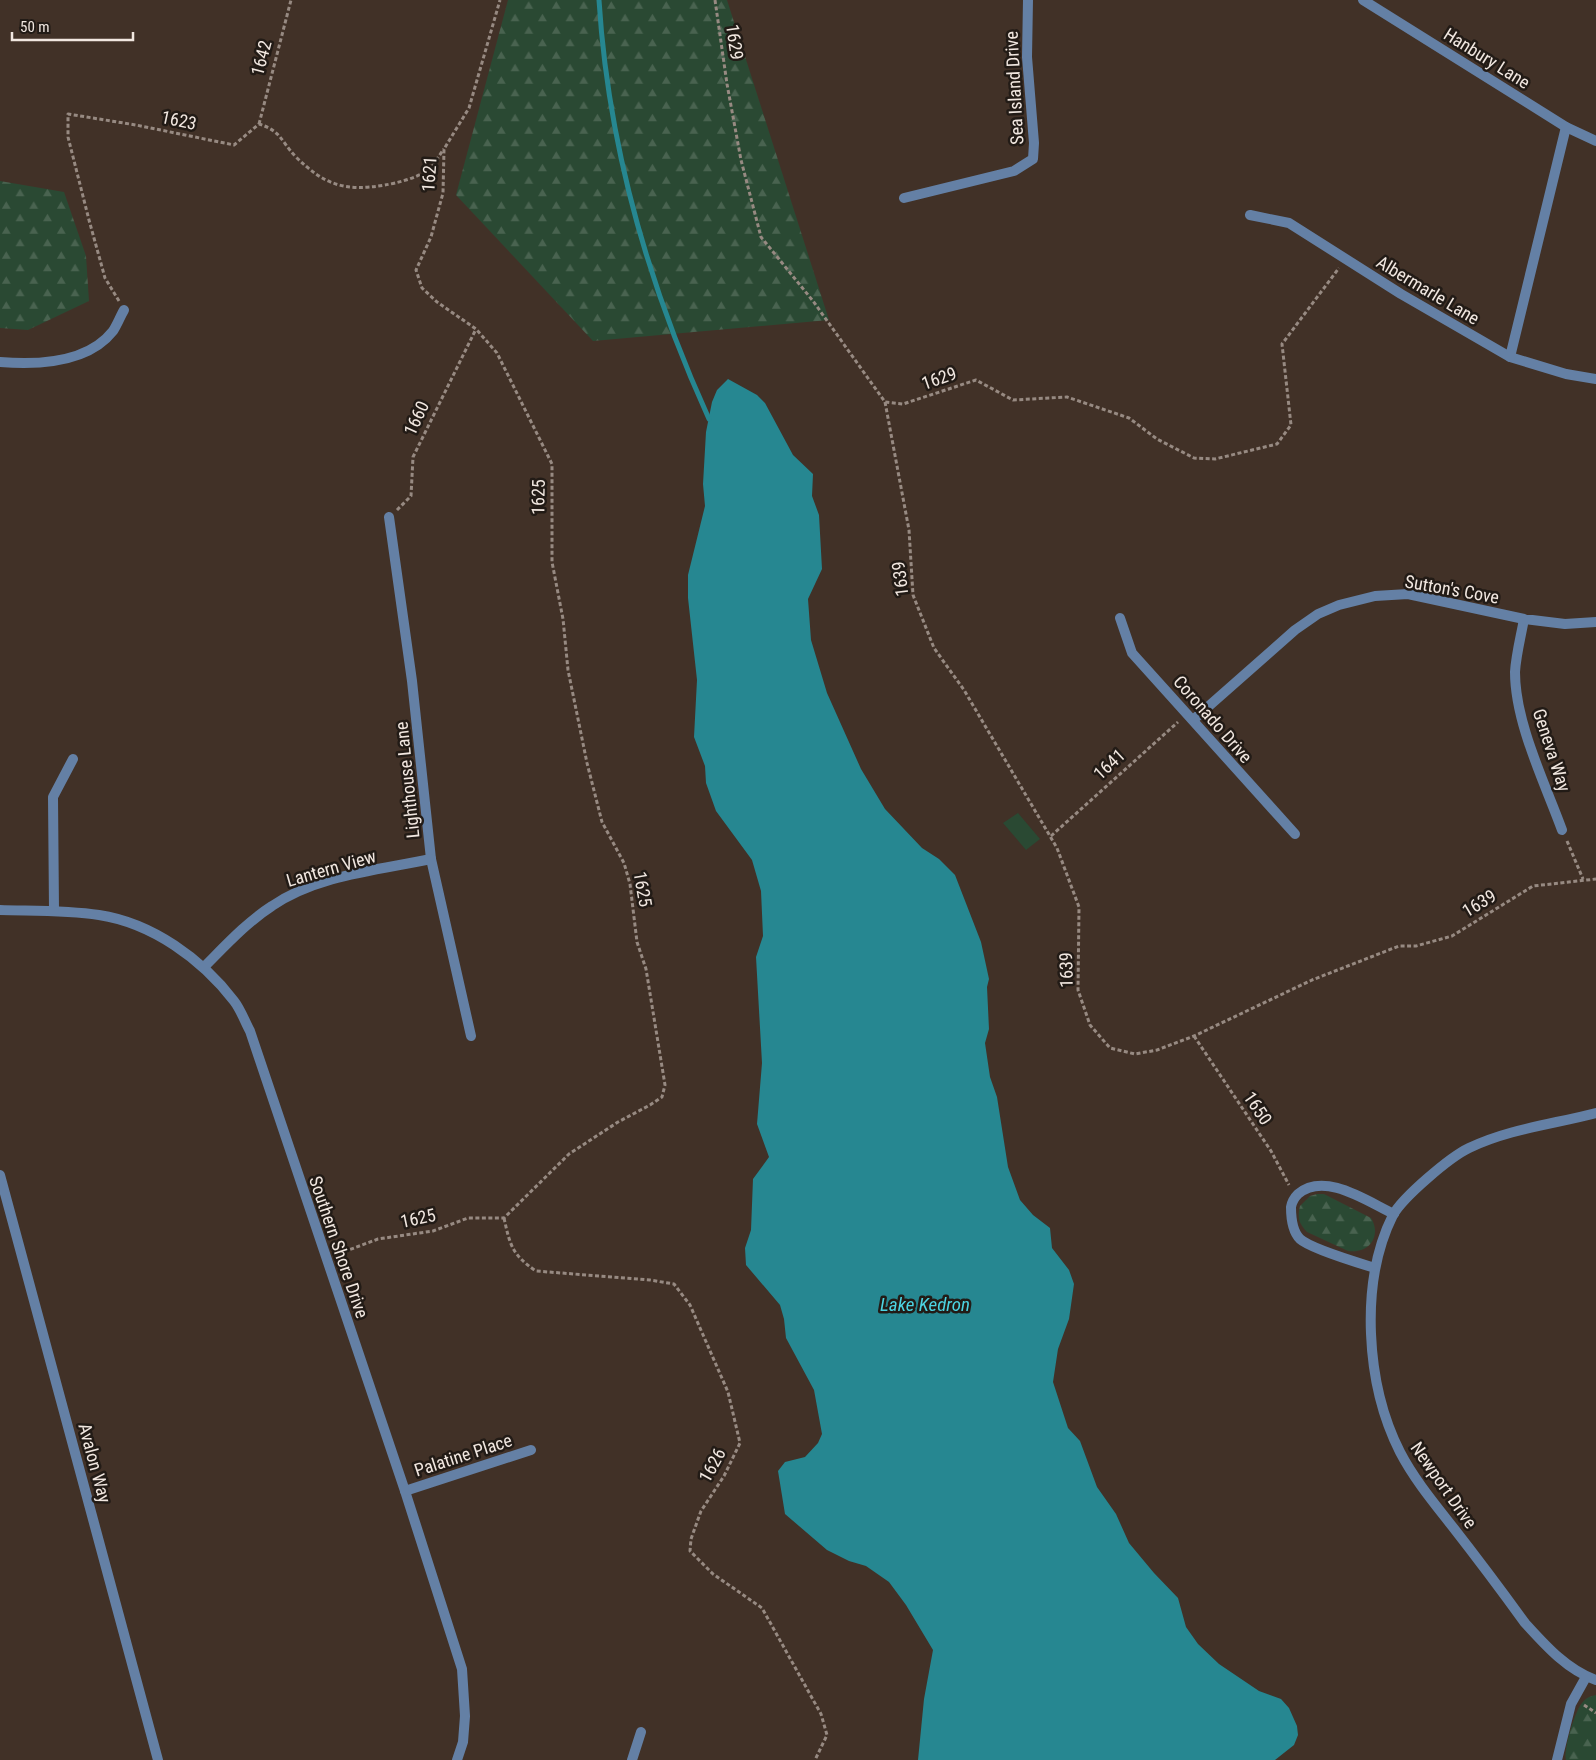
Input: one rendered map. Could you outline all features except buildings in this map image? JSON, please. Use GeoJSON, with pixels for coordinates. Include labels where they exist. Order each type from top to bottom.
{"type":"FeatureCollection","features":[{"type":"Feature","properties":{"kind":"street","name":"Sea Island Drive"},"geometry":{"type":"LineString","coordinates":[[904,198],[1014,170],[1033,159],[1034,143],[1027,56],[1028,0]]}},
{"type":"Feature","properties":{"kind":"street","name":"Hanbury Lane"},"geometry":{"type":"LineString","coordinates":[[1363,0],[1566,127],[1596,142]]}},
{"type":"Feature","properties":{"kind":"street"},"geometry":{"type":"LineString","coordinates":[[1510,357],[1566,127]]}},
{"type":"Feature","properties":{"kind":"street","name":"Albermarle Lane"},"geometry":{"type":"LineString","coordinates":[[1250,215],[1289,223],[1452,324],[1510,357],[1566,374],[1596,379]]}},
{"type":"Feature","properties":{"kind":"street"},"geometry":{"type":"LineString","coordinates":[[0,362],[27,364],[56,360],[80,353],[99,344],[113,331],[124,310]]}},
{"type":"Feature","properties":{"kind":"street","name":"Lighthouse Lane"},"geometry":{"type":"LineString","coordinates":[[389,517],[412,681],[432,859],[471,1036]]}},
{"type":"Feature","properties":{"kind":"street","name":"Sutton's Cove"},"geometry":{"type":"LineString","coordinates":[[1190,717],[1295,630],[1318,614],[1339,605],[1375,596],[1408,594],[1463,604],[1524,619],[1565,624],[1596,622]]}},
{"type":"Feature","properties":{"kind":"street","name":"Coronado Drive"},"geometry":{"type":"LineString","coordinates":[[1120,618],[1132,653],[1295,834]]}},
{"type":"Feature","properties":{"kind":"street","name":"Geneva Way"},"geometry":{"type":"LineString","coordinates":[[1524,619],[1515,672],[1519,697],[1530,744],[1562,830]]}},
{"type":"Feature","properties":{"kind":"street"},"geometry":{"type":"LineString","coordinates":[[54,910],[54,797],[73,759]]}},
{"type":"Feature","properties":{"kind":"street","name":"Lantern View"},"geometry":{"type":"LineString","coordinates":[[204,967],[260,914],[298,891],[344,878],[432,859]]}},
{"type":"Feature","properties":{"kind":"street","name":"Southern Shore Drive"},"geometry":{"type":"LineString","coordinates":[[0,910],[54,910],[101,915],[128,922],[157,935],[204,967],[235,1002],[250,1032],[405,1490],[462,1669],[465,1716],[463,1742],[457,1760]]}},
{"type":"Feature","properties":{"kind":"street","name":"Newport Drive"},"geometry":{"type":"LineString","coordinates":[[1596,1113],[1490,1138],[1467,1148],[1433,1173],[1394,1214],[1375,1268],[1370,1326],[1375,1377],[1386,1417],[1400,1452],[1416,1479],[1524,1623],[1544,1644],[1586,1677],[1596,1680]]}},
{"type":"Feature","properties":{"kind":"street","name":"Avalon Way"},"geometry":{"type":"LineString","coordinates":[[0,1175],[158,1760]]}},
{"type":"Feature","properties":{"kind":"street"},"geometry":{"type":"LineString","coordinates":[[1375,1268],[1323,1250],[1300,1239],[1291,1220],[1292,1203],[1296,1196],[1304,1189],[1320,1185],[1338,1189],[1394,1214]]}},
{"type":"Feature","properties":{"kind":"street","name":"Palatine Place"},"geometry":{"type":"LineString","coordinates":[[405,1490],[531,1450]]}},
{"type":"Feature","properties":{"kind":"street"},"geometry":{"type":"LineString","coordinates":[[1557,1760],[1571,1704],[1586,1677]]}},
{"type":"Feature","properties":{"kind":"street"},"geometry":{"type":"LineString","coordinates":[[632,1760],[641,1732]]}},
{"type":"Feature","properties":{"kind":"path","name":"1642"},"geometry":{"type":"LineString","coordinates":[[259,124],[291,0]]}},
{"type":"Feature","properties":{"kind":"path","name":"1621"},"geometry":{"type":"LineString","coordinates":[[476,328],[437,302],[422,288],[416,270],[431,237],[443,193],[444,148],[469,108],[500,0]]}},
{"type":"Feature","properties":{"kind":"path","name":"1629"},"geometry":{"type":"LineString","coordinates":[[715,0],[726,84],[741,160],[761,237],[813,300],[885,402],[903,404],[976,380],[1013,400],[1067,397],[1129,418],[1157,439],[1194,458],[1215,458],[1277,444],[1291,425],[1282,344],[1345,259]]}},
{"type":"Feature","properties":{"kind":"path","name":"1623"},"geometry":{"type":"LineString","coordinates":[[124,310],[105,278],[70,146],[68,114],[136,125],[234,145],[259,124]]}},
{"type":"Feature","properties":{"kind":"path"},"geometry":{"type":"LineString","coordinates":[[259,124],[271,128],[284,140],[295,155],[326,180],[344,188],[362,189],[403,180],[428,170],[444,148]]}},
{"type":"Feature","properties":{"kind":"path","name":"1660"},"geometry":{"type":"LineString","coordinates":[[389,517],[411,496],[413,457],[476,328]]}},
{"type":"Feature","properties":{"kind":"path","name":"1625"},"geometry":{"type":"LineString","coordinates":[[326,1259],[378,1239],[433,1231],[468,1218],[504,1218],[569,1154],[618,1122],[662,1097],[665,1086],[646,969],[637,942],[630,884],[624,863],[602,822],[587,764],[568,670],[563,619],[552,562],[552,464],[497,353],[476,328]]}},
{"type":"Feature","properties":{"kind":"path","name":"1639"},"geometry":{"type":"LineString","coordinates":[[885,402],[909,530],[913,595],[934,648],[964,690],[1051,836],[1079,906],[1078,990],[1090,1025],[1110,1048],[1135,1054],[1157,1050],[1194,1036],[1312,980],[1398,946],[1416,946],[1452,936],[1534,886],[1596,879]]}},
{"type":"Feature","properties":{"kind":"path","name":"1641"},"geometry":{"type":"LineString","coordinates":[[1051,836],[1190,717]]}},
{"type":"Feature","properties":{"kind":"path"},"geometry":{"type":"LineString","coordinates":[[1562,830],[1583,879]]}},
{"type":"Feature","properties":{"kind":"path","name":"1650"},"geometry":{"type":"LineString","coordinates":[[1194,1036],[1270,1151],[1296,1196]]}},
{"type":"Feature","properties":{"kind":"path","name":"1626"},"geometry":{"type":"LineString","coordinates":[[504,1218],[510,1247],[521,1261],[536,1270],[633,1278],[674,1284],[690,1305],[728,1392],[740,1443],[724,1476],[701,1511],[691,1539],[690,1551],[713,1574],[762,1608],[821,1714],[827,1734],[815,1760]]}},
{"type":"Feature","properties":{"kind":"green space"},"geometry":{"type":"Polygon","coordinates":[[[508,0],[727,0],[829,320],[593,341],[456,195],[508,0]]]}},
{"type":"Feature","properties":{"kind":"green space"},"geometry":{"type":"Polygon","coordinates":[[[0,181],[64,192],[86,256],[89,301],[28,330],[0,328],[0,181]]]}},
{"type":"Feature","properties":{"kind":"green space"},"geometry":{"type":"Polygon","coordinates":[[[1018,813],[1040,839],[1026,850],[1003,823],[1018,813]]]}},
{"type":"Feature","properties":{"kind":"green space"},"geometry":{"type":"Polygon","coordinates":[[[1324,1194],[1371,1218],[1375,1231],[1372,1242],[1362,1250],[1348,1251],[1307,1232],[1299,1220],[1300,1206],[1310,1196],[1324,1194]]]}},
{"type":"Feature","properties":{"kind":"green space"},"geometry":{"type":"Polygon","coordinates":[[[1596,1695],[1596,1760],[1566,1760],[1570,1731],[1579,1707],[1585,1700],[1596,1695]]]}},
{"type":"Feature","properties":{"kind":"water","name":"Lake Kedron"},"geometry":{"type":"Polygon","coordinates":[[[728,379],[757,395],[765,403],[793,455],[813,474],[812,496],[819,515],[822,569],[808,599],[811,640],[827,693],[861,769],[885,809],[922,848],[939,859],[955,875],[981,942],[989,979],[987,987],[989,1029],[985,1043],[990,1077],[997,1097],[1008,1167],[1020,1200],[1033,1215],[1050,1228],[1052,1248],[1069,1270],[1074,1284],[1069,1319],[1058,1349],[1053,1382],[1068,1428],[1080,1441],[1097,1487],[1116,1514],[1129,1543],[1178,1598],[1186,1627],[1198,1644],[1219,1664],[1259,1691],[1281,1699],[1289,1708],[1297,1726],[1298,1735],[1294,1745],[1275,1760],[918,1760],[924,1699],[933,1650],[906,1605],[889,1582],[866,1566],[849,1561],[827,1550],[785,1514],[778,1471],[785,1462],[805,1457],[818,1443],[822,1434],[814,1390],[786,1338],[780,1305],[746,1265],[745,1248],[751,1230],[753,1179],[769,1157],[757,1124],[762,1063],[756,957],[763,936],[761,891],[752,860],[716,811],[706,783],[705,766],[694,737],[697,680],[688,598],[688,575],[705,506],[703,484],[706,432],[712,402],[717,390],[728,379]]]}},
{"type":"Feature","properties":{"kind":"waterway"},"geometry":{"type":"LineString","coordinates":[[599,0],[612,108],[635,214],[650,267],[668,318],[687,369],[709,419]]}}]}
